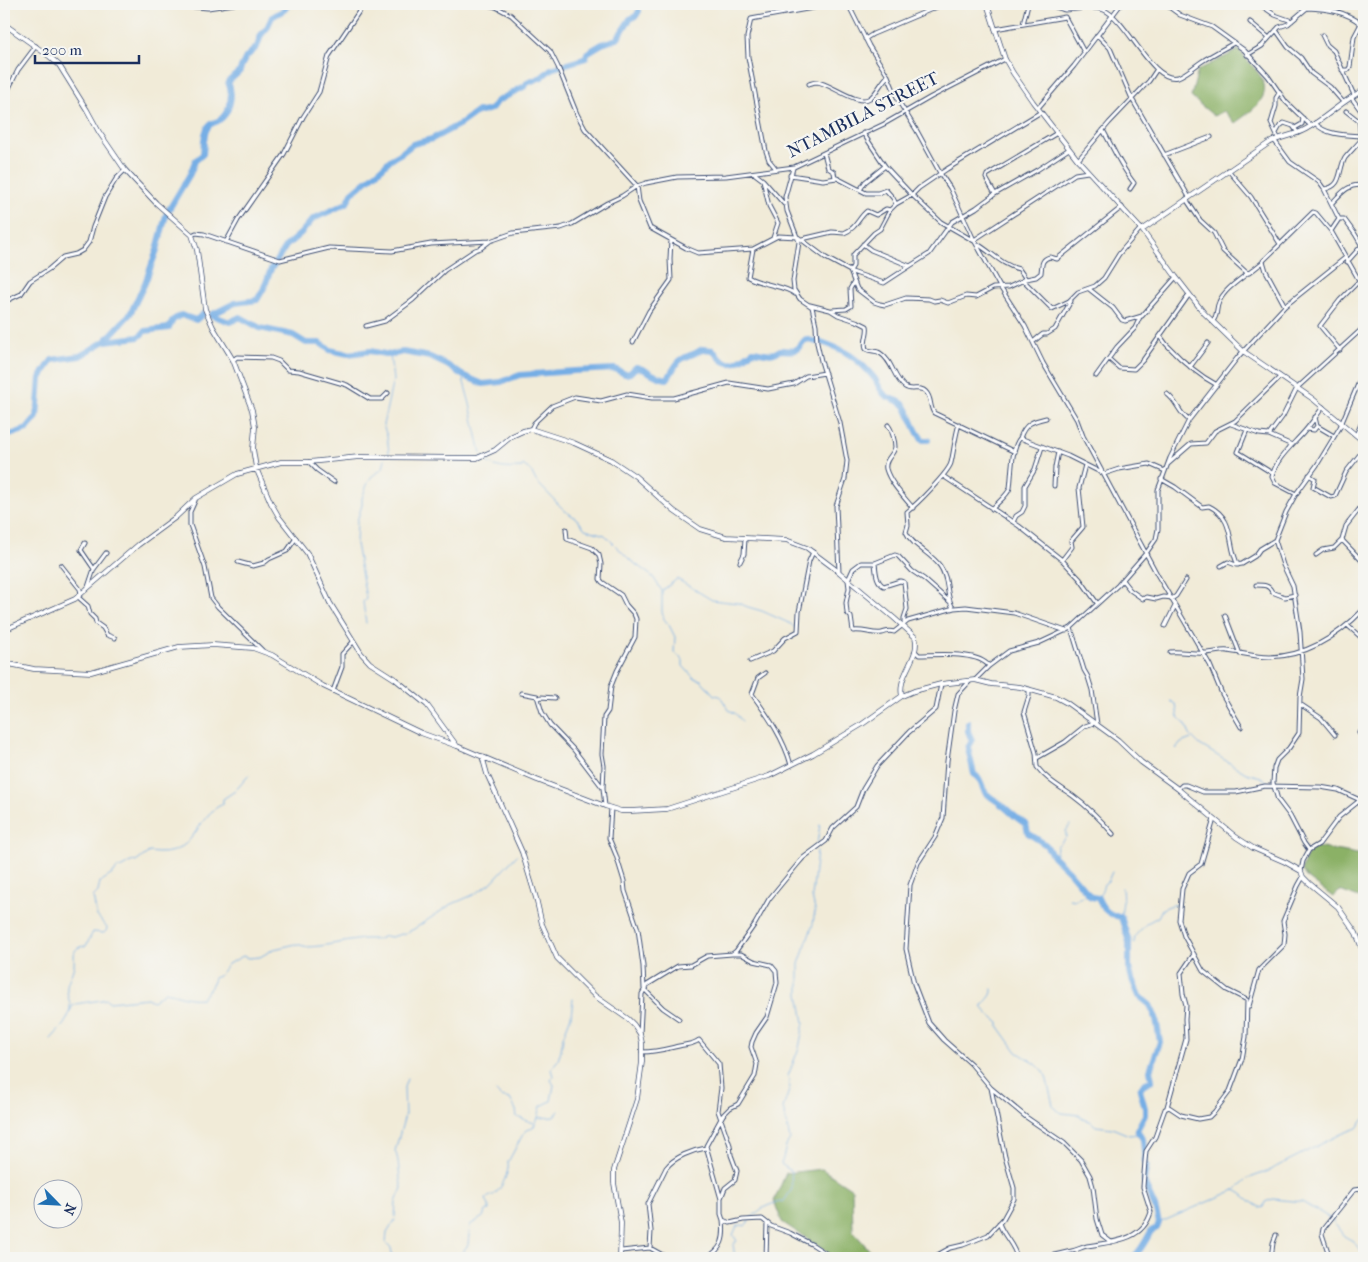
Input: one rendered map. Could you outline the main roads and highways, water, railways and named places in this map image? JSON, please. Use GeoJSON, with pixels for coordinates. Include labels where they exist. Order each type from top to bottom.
{"type":"FeatureCollection","features":[{"type":"Feature","properties":{"kind":"waterway"},"geometry":{"type":"LineString","coordinates":[[4,8],[7,4]]}},
{"type":"Feature","properties":{"kind":"waterway"},"geometry":{"type":"LineString","coordinates":[[168,211],[190,174],[195,161],[203,154],[206,130],[210,125],[222,118],[228,109],[231,98],[228,82],[240,71],[246,57],[257,47],[261,35],[272,17],[284,10],[289,4]]}},
{"type":"Feature","properties":{"kind":"waterway"},"geometry":{"type":"LineString","coordinates":[[211,315],[235,303],[257,300],[271,269],[286,246],[313,219],[347,203],[352,193],[391,159],[413,144],[432,139],[460,124],[478,111],[482,112],[491,109],[496,102],[525,86],[527,83],[542,77],[551,69],[586,58],[587,53],[602,44],[617,39],[630,19],[636,16],[639,11]]}},
{"type":"Feature","properties":{"kind":"waterway"},"geometry":{"type":"LineString","coordinates":[[105,341],[130,314],[145,283],[157,250],[166,215]]}},
{"type":"Feature","properties":{"kind":"waterway"},"geometry":{"type":"LineString","coordinates":[[4,437],[27,429],[37,417],[40,378],[52,360],[80,356],[105,341],[139,337],[145,331],[169,328],[173,320],[181,315],[196,320],[203,314]]}},
{"type":"Feature","properties":{"kind":"waterway"},"geometry":{"type":"LineString","coordinates":[[211,315],[230,322],[240,317],[260,328],[293,335],[306,343],[320,343],[330,350],[348,354],[370,351],[390,355],[403,352],[430,357],[462,375],[483,384],[501,382],[520,375],[574,371],[615,369],[625,374],[630,373],[636,367],[667,379],[680,361],[702,349],[713,350],[725,362],[734,363],[753,351],[770,354],[780,350],[795,350],[806,339],[816,342]]}},
{"type":"Feature","properties":{"kind":"waterway"},"geometry":{"type":"LineString","coordinates":[[818,341],[843,351],[863,365],[887,397],[901,402],[905,406],[920,436],[923,440],[928,440]]}},
{"type":"Feature","properties":{"kind":"waterway"},"geometry":{"type":"LineString","coordinates":[[386,456],[389,452],[387,436],[383,425],[393,380],[390,355]]}},
{"type":"Feature","properties":{"kind":"waterway"},"geometry":{"type":"LineString","coordinates":[[462,375],[481,454]]}},
{"type":"Feature","properties":{"kind":"waterway"},"geometry":{"type":"LineString","coordinates":[[366,623],[363,602],[366,598],[356,544],[357,521],[367,485],[371,477],[383,468],[385,459]]}},
{"type":"Feature","properties":{"kind":"waterway"},"geometry":{"type":"LineString","coordinates":[[483,459],[501,468],[521,468],[523,465],[531,471],[536,481],[564,510],[577,519],[585,529],[605,535],[630,560],[653,577],[662,591],[664,619],[675,637],[674,652],[683,660],[683,666],[694,678],[701,680],[714,695],[720,696],[729,710],[742,721]]}},
{"type":"Feature","properties":{"kind":"waterway"},"geometry":{"type":"LineString","coordinates":[[663,590],[677,579],[712,600],[738,603],[762,611],[791,624],[795,628]]}},
{"type":"Feature","properties":{"kind":"waterway"},"geometry":{"type":"LineString","coordinates":[[1171,701],[1176,705],[1178,717],[1186,725],[1190,735],[1200,745],[1246,773],[1261,777],[1269,783]]}},
{"type":"Feature","properties":{"kind":"waterway"},"geometry":{"type":"LineString","coordinates":[[968,723],[968,731],[972,741],[968,748],[974,774],[986,793],[1026,824],[1028,833],[1046,845],[1053,856],[1069,871],[1091,897],[1098,898],[1104,909],[1113,915],[1121,917],[1129,942],[1129,968],[1132,979],[1139,996],[1150,1005],[1156,1018],[1160,1042],[1150,1070],[1152,1080],[1144,1084],[1140,1090],[1145,1115],[1137,1130],[1143,1139],[1145,1162],[1147,1164],[1144,1180],[1159,1223],[1132,1258]]}},
{"type":"Feature","properties":{"kind":"waterway"},"geometry":{"type":"LineString","coordinates":[[1176,749],[1181,743],[1191,739]]}},
{"type":"Feature","properties":{"kind":"waterway"},"geometry":{"type":"LineString","coordinates":[[51,1039],[68,1018],[70,1004],[67,988],[74,965],[75,951],[80,947],[86,946],[93,932],[104,933],[107,928],[97,916],[93,897],[98,892],[100,882],[114,873],[117,868],[133,861],[136,862],[149,852],[165,853],[177,850],[186,844],[213,810],[223,804],[223,799],[235,791],[250,774]]}},
{"type":"Feature","properties":{"kind":"waterway"},"geometry":{"type":"LineString","coordinates":[[817,844],[820,825]]}},
{"type":"Feature","properties":{"kind":"waterway"},"geometry":{"type":"LineString","coordinates":[[1053,856],[1056,854],[1057,846],[1066,837],[1066,831],[1070,825]]}},
{"type":"Feature","properties":{"kind":"waterway"},"geometry":{"type":"LineString","coordinates":[[735,1258],[733,1244],[737,1241],[733,1235],[737,1226],[745,1226],[762,1209],[771,1204],[784,1201],[792,1189],[791,1171],[781,1164],[790,1139],[783,1108],[790,1088],[788,1076],[799,1048],[804,1023],[799,994],[799,964],[813,924],[815,910],[812,897],[817,851]]}},
{"type":"Feature","properties":{"kind":"waterway"},"geometry":{"type":"LineString","coordinates":[[69,1013],[75,1004],[106,999],[110,1002],[147,998],[153,1001],[165,992],[187,998],[202,998],[211,987],[214,978],[219,976],[228,964],[243,956],[248,958],[260,957],[274,949],[296,944],[308,947],[320,946],[362,939],[379,939],[385,936],[391,937],[406,933],[450,905],[473,895],[490,884],[517,855]]}},
{"type":"Feature","properties":{"kind":"waterway"},"geometry":{"type":"LineString","coordinates":[[1069,899],[1075,900],[1085,895],[1096,899],[1112,872]]}},
{"type":"Feature","properties":{"kind":"waterway"},"geometry":{"type":"LineString","coordinates":[[1121,917],[1122,888]]}},
{"type":"Feature","properties":{"kind":"waterway"},"geometry":{"type":"LineString","coordinates":[[1129,942],[1131,944],[1134,943],[1135,936],[1147,923],[1158,917],[1162,909],[1172,905],[1179,905]]}},
{"type":"Feature","properties":{"kind":"waterway"},"geometry":{"type":"LineString","coordinates":[[992,989],[991,994],[982,1007],[999,1023],[999,1027],[1017,1052],[1041,1069],[1046,1076],[1053,1105],[1057,1110],[1062,1113],[1079,1115],[1096,1126],[1112,1128],[1129,1135],[1140,1134]]}},
{"type":"Feature","properties":{"kind":"waterway"},"geometry":{"type":"LineString","coordinates":[[538,1118],[541,1106],[551,1101],[554,1085],[551,1080],[553,1076],[551,1069],[558,1060],[563,1037],[571,1016],[573,999]]}},
{"type":"Feature","properties":{"kind":"waterway"},"geometry":{"type":"LineString","coordinates":[[395,1217],[396,1202],[402,1188],[395,1151],[405,1115],[404,1087],[407,1079]]}},
{"type":"Feature","properties":{"kind":"waterway"},"geometry":{"type":"LineString","coordinates":[[496,1092],[501,1097],[510,1099],[516,1110],[517,1117],[534,1123]]}},
{"type":"Feature","properties":{"kind":"waterway"},"geometry":{"type":"LineString","coordinates":[[462,1258],[464,1250],[468,1245],[470,1225],[483,1217],[486,1211],[489,1210],[486,1199],[496,1193],[502,1185],[508,1170],[508,1162],[522,1136],[527,1130],[533,1128],[538,1118],[554,1117],[559,1111]]}},
{"type":"Feature","properties":{"kind":"waterway"},"geometry":{"type":"LineString","coordinates":[[1159,1223],[1235,1190],[1247,1179],[1266,1172],[1341,1134],[1357,1128],[1364,1119]]}},
{"type":"Feature","properties":{"kind":"waterway"},"geometry":{"type":"LineString","coordinates":[[1235,1190],[1263,1208],[1265,1202],[1273,1199],[1302,1202],[1331,1219],[1344,1236],[1353,1241],[1364,1255]]}},
{"type":"Feature","properties":{"kind":"waterway"},"geometry":{"type":"LineString","coordinates":[[393,1258],[391,1248],[386,1242],[387,1233],[395,1220]]}}]}
